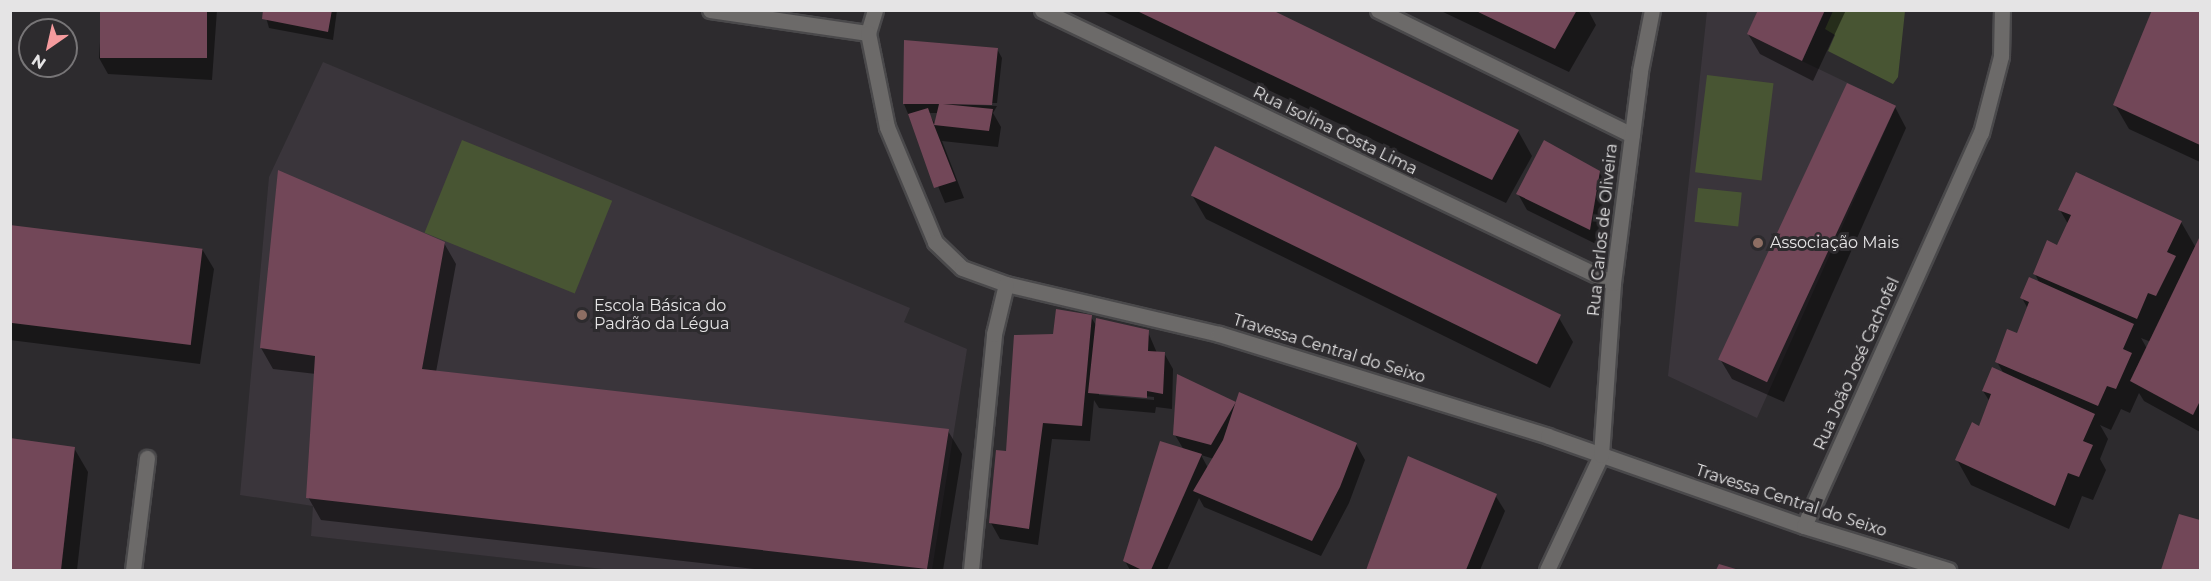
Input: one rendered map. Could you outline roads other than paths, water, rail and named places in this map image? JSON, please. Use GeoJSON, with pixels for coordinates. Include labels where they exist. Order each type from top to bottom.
{"type":"FeatureCollection","features":[{"type":"Feature","properties":{"kind":"street"},"geometry":{"type":"LineString","coordinates":[[710,10],[868,33]]}},
{"type":"Feature","properties":{"kind":"street","name":"Travessa Central do Seixo"},"geometry":{"type":"LineString","coordinates":[[874,10],[868,33],[887,127],[935,242],[962,268],[1006,284],[1219,334],[1601,455],[1804,526],[1948,570]]}},
{"type":"Feature","properties":{"kind":"street","name":"Rua Isolina Costa Lima"},"geometry":{"type":"LineString","coordinates":[[1042,10],[1613,283]]}},
{"type":"Feature","properties":{"kind":"street"},"geometry":{"type":"LineString","coordinates":[[1378,10],[1632,135]]}},
{"type":"Feature","properties":{"kind":"street","name":"Rua Carlos de Oliveira"},"geometry":{"type":"LineString","coordinates":[[1601,455],[1613,283],[1632,135],[1652,10]]}},
{"type":"Feature","properties":{"kind":"street","name":"Rua João José Cachofel"},"geometry":{"type":"LineString","coordinates":[[1804,526],[1981,133],[2001,56],[2002,10]]}},
{"type":"Feature","properties":{"kind":"street"},"geometry":{"type":"LineString","coordinates":[[971,570],[994,334],[1006,284]]}},
{"type":"Feature","properties":{"kind":"street"},"geometry":{"type":"LineString","coordinates":[[1547,570],[1601,455]]}},
{"type":"Feature","properties":{"kind":"street"},"geometry":{"type":"LineString","coordinates":[[133,570],[147,458]]}},
{"type":"Feature","properties":{"kind":"place","name":"Associação Mais"},"geometry":{"type":"Point","coordinates":[1758,243]}},
{"type":"Feature","properties":{"kind":"place","name":"Escola Básica do Padrão da Légua"},"geometry":{"type":"Point","coordinates":[582,315]}}]}
